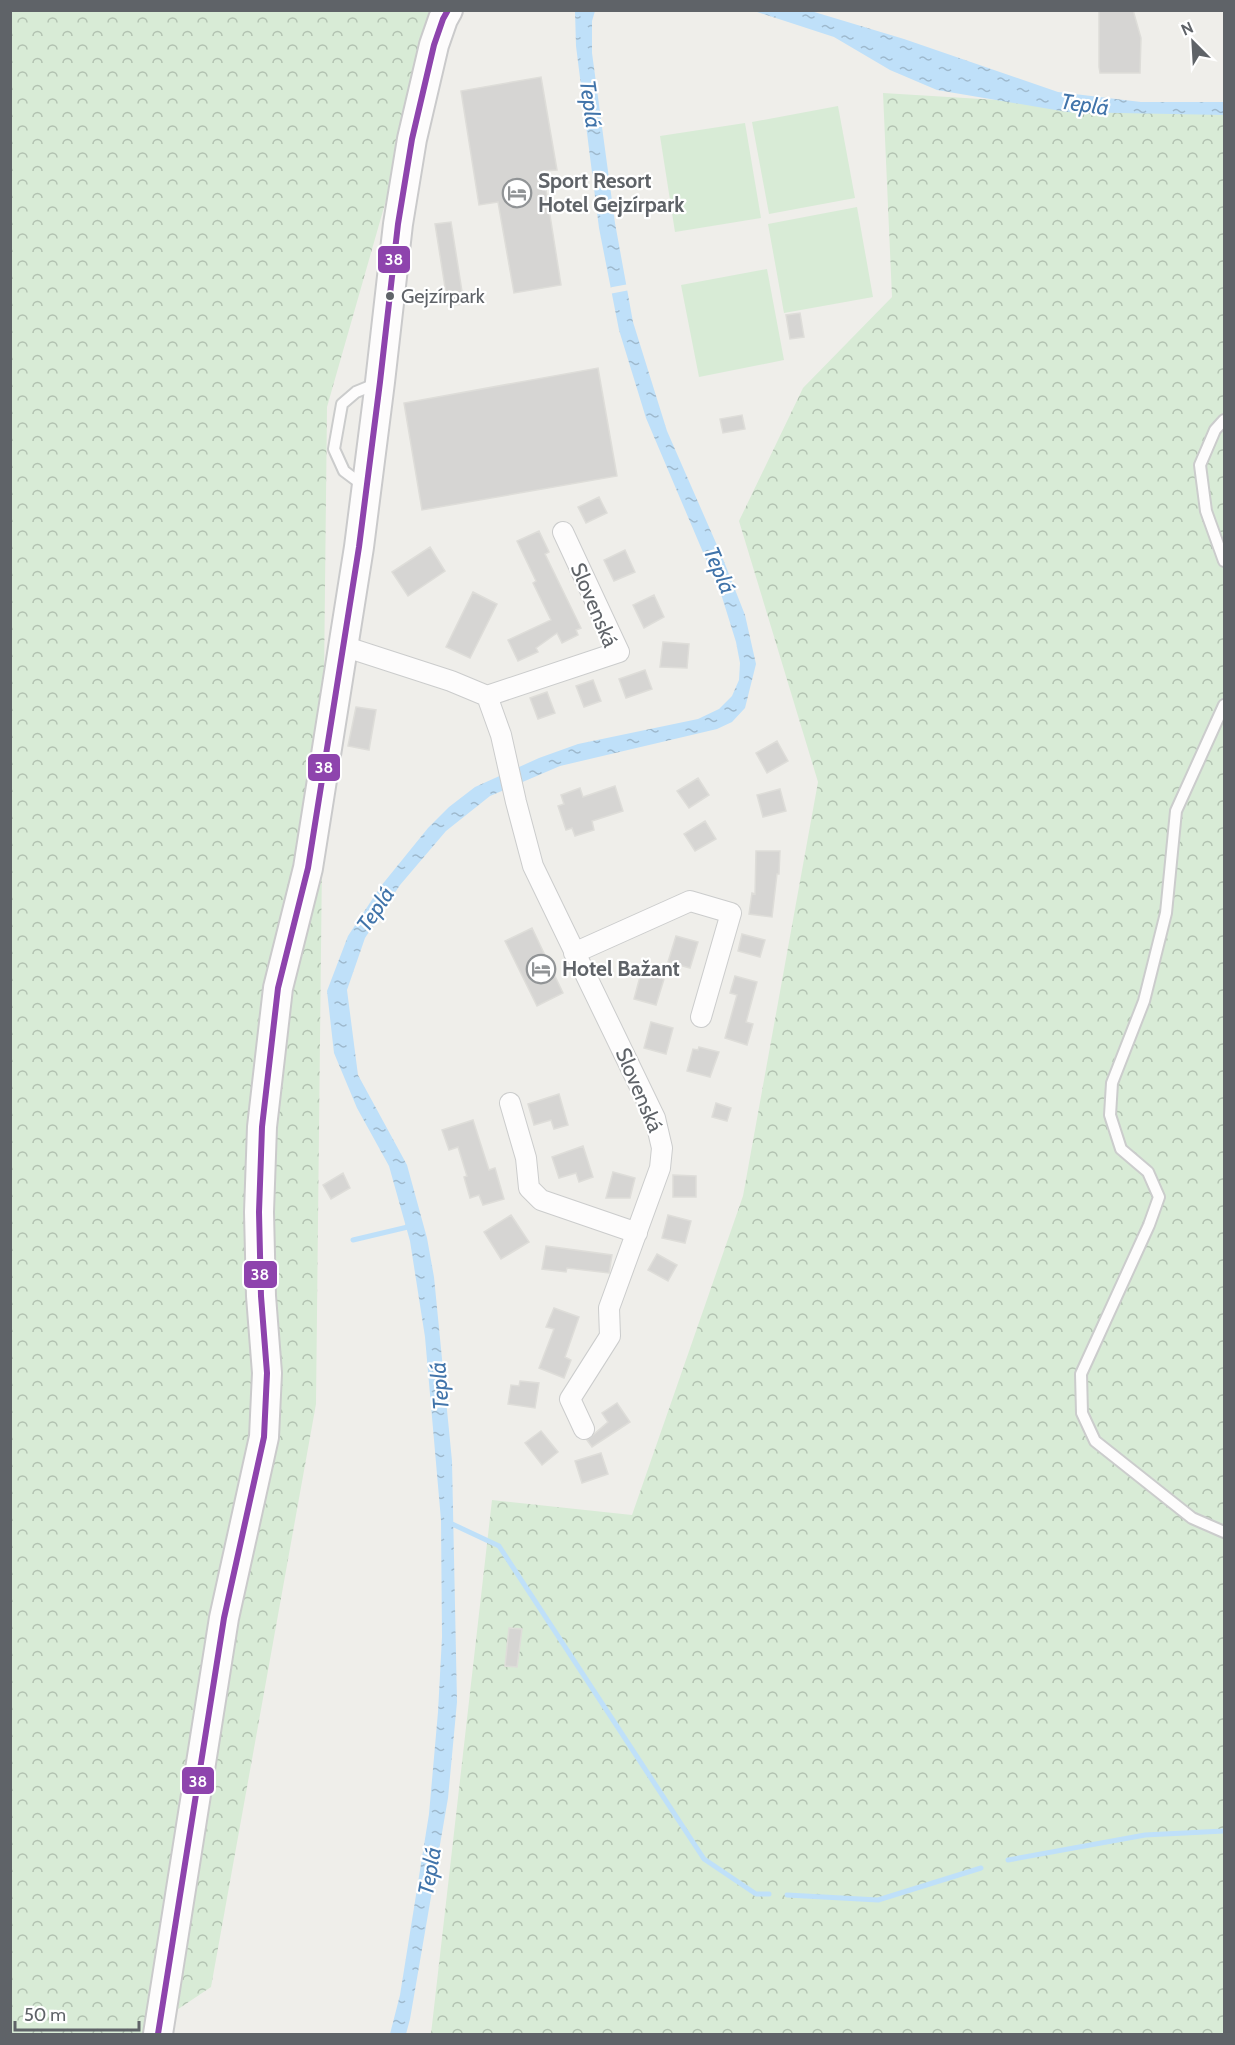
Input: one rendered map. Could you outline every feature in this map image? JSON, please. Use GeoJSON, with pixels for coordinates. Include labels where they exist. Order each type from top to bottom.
{"type":"FeatureCollection","features":[{"type":"Feature","properties":{"kind":"street"},"geometry":{"type":"LineString","coordinates":[[158,2034],[224,1618],[264,1437],[267,1373],[259,1212],[262,1127],[278,988],[308,868],[367,488],[398,224],[412,139],[434,45],[448,10]]}},
{"type":"Feature","properties":{"kind":"street","name":"Slovenská"},"geometry":{"type":"LineString","coordinates":[[562,532],[619,652],[487,696],[501,735],[533,866],[655,1118],[662,1148],[660,1168],[609,1308],[610,1336],[570,1399],[584,1429]]}},
{"type":"Feature","properties":{"kind":"street"},"geometry":{"type":"LineString","coordinates":[[343,646],[451,681],[487,696]]}},
{"type":"Feature","properties":{"kind":"street"},"geometry":{"type":"LineString","coordinates":[[574,953],[690,901],[731,913],[701,1017]]}},
{"type":"Feature","properties":{"kind":"street"},"geometry":{"type":"LineString","coordinates":[[510,1103],[526,1158],[529,1188],[541,1200],[637,1233]]}},
{"type":"Feature","properties":{"kind":"lane"},"geometry":{"type":"LineString","coordinates":[[367,488],[344,471],[334,449],[342,404],[356,392],[380,382]]}},
{"type":"Feature","properties":{"kind":"lane"},"geometry":{"type":"LineString","coordinates":[[1224,420],[1215,430],[1200,465],[1206,511],[1224,561]]}},
{"type":"Feature","properties":{"kind":"lane"},"geometry":{"type":"LineString","coordinates":[[1224,705],[1176,811],[1166,913],[1144,1001],[1112,1083],[1110,1115],[1121,1149],[1148,1172],[1158,1197],[1149,1225],[1082,1374],[1082,1413],[1095,1441],[1192,1518],[1224,1533]]}},
{"type":"Feature","properties":{"kind":"green space"},"geometry":{"type":"Polygon","coordinates":[[[11,11],[440,11],[327,407],[316,1404],[211,1987],[141,2034],[11,2034],[11,11]]]}},
{"type":"Feature","properties":{"kind":"green space"},"geometry":{"type":"Polygon","coordinates":[[[883,93],[1224,114],[1224,2034],[431,2034],[492,1500],[632,1515],[743,1196],[818,782],[739,521],[803,388],[892,297],[883,93]]]}},
{"type":"Feature","properties":{"kind":"green space"},"geometry":{"type":"Polygon","coordinates":[[[838,106],[855,198],[769,214],[752,122],[838,106]]]}},
{"type":"Feature","properties":{"kind":"green space"},"geometry":{"type":"Polygon","coordinates":[[[745,123],[761,218],[675,232],[660,136],[745,123]]]}},
{"type":"Feature","properties":{"kind":"green space"},"geometry":{"type":"Polygon","coordinates":[[[857,207],[873,297],[784,313],[768,224],[857,207]]]}},
{"type":"Feature","properties":{"kind":"green space"},"geometry":{"type":"Polygon","coordinates":[[[767,269],[784,360],[699,377],[681,285],[767,269]]]}},
{"type":"Feature","properties":{"kind":"water","name":"Teplá"},"geometry":{"type":"Polygon","coordinates":[[[575,11],[595,11],[592,21],[592,53],[615,223],[633,322],[667,431],[745,615],[756,664],[745,708],[732,722],[717,729],[560,766],[490,796],[446,831],[400,885],[365,938],[347,990],[358,1075],[407,1165],[427,1238],[434,1277],[452,1461],[457,1702],[448,1798],[410,2019],[406,2034],[390,2034],[400,1995],[429,1814],[442,1637],[441,1520],[425,1337],[410,1241],[389,1166],[357,1108],[334,1053],[327,991],[348,936],[381,886],[428,828],[449,807],[475,787],[539,758],[578,744],[698,719],[719,709],[732,696],[739,680],[740,663],[736,642],[722,597],[646,418],[619,330],[599,228],[576,46],[575,11]]]}},
{"type":"Feature","properties":{"kind":"water","name":"Teplá"},"geometry":{"type":"Polygon","coordinates":[[[754,11],[811,11],[904,39],[1058,92],[1141,102],[1224,102],[1224,115],[1067,112],[937,90],[890,70],[834,37],[754,11]]]}},
{"type":"Feature","properties":{"kind":"pier"},"geometry":{"type":"Polygon","coordinates":[[[629,284],[630,290],[609,294],[607,288],[629,284]]]}},
{"type":"Feature","properties":{"kind":"building"},"geometry":{"type":"Polygon","coordinates":[[[1099,10],[1133,10],[1141,38],[1140,73],[1100,73],[1099,10]]]}},
{"type":"Feature","properties":{"kind":"building"},"geometry":{"type":"Polygon","coordinates":[[[541,77],[557,170],[543,171],[561,285],[514,293],[498,202],[479,205],[461,91],[541,77]]]}},
{"type":"Feature","properties":{"kind":"building"},"geometry":{"type":"Polygon","coordinates":[[[451,222],[464,304],[448,306],[435,224],[451,222]]]}},
{"type":"Feature","properties":{"kind":"building"},"geometry":{"type":"Polygon","coordinates":[[[800,313],[804,337],[790,339],[786,315],[800,313]]]}},
{"type":"Feature","properties":{"kind":"building"},"geometry":{"type":"Polygon","coordinates":[[[598,368],[617,476],[422,510],[404,403],[598,368]]]}},
{"type":"Feature","properties":{"kind":"building"},"geometry":{"type":"Polygon","coordinates":[[[742,415],[745,429],[723,433],[720,419],[742,415]]]}},
{"type":"Feature","properties":{"kind":"building"},"geometry":{"type":"Polygon","coordinates":[[[599,497],[607,513],[586,523],[578,507],[599,497]]]}},
{"type":"Feature","properties":{"kind":"building"},"geometry":{"type":"Polygon","coordinates":[[[539,531],[549,552],[545,554],[581,628],[576,630],[578,635],[562,643],[557,633],[536,648],[538,652],[518,661],[508,640],[551,620],[533,583],[536,581],[517,541],[539,531]]]}},
{"type":"Feature","properties":{"kind":"building"},"geometry":{"type":"Polygon","coordinates":[[[430,547],[445,571],[408,596],[392,572],[430,547]]]}},
{"type":"Feature","properties":{"kind":"building"},"geometry":{"type":"Polygon","coordinates":[[[625,550],[635,572],[614,581],[604,560],[625,550]]]}},
{"type":"Feature","properties":{"kind":"building"},"geometry":{"type":"Polygon","coordinates":[[[473,592],[497,604],[470,658],[446,647],[473,592]]]}},
{"type":"Feature","properties":{"kind":"building"},"geometry":{"type":"Polygon","coordinates":[[[654,595],[664,617],[644,628],[633,605],[654,595]]]}},
{"type":"Feature","properties":{"kind":"building"},"geometry":{"type":"Polygon","coordinates":[[[663,642],[689,644],[687,668],[660,667],[663,642]]]}},
{"type":"Feature","properties":{"kind":"building"},"geometry":{"type":"Polygon","coordinates":[[[645,670],[652,689],[626,698],[619,679],[645,670]]]}},
{"type":"Feature","properties":{"kind":"building"},"geometry":{"type":"Polygon","coordinates":[[[593,680],[601,701],[584,707],[576,686],[593,680]]]}},
{"type":"Feature","properties":{"kind":"building"},"geometry":{"type":"Polygon","coordinates":[[[547,692],[555,713],[538,719],[530,698],[547,692]]]}},
{"type":"Feature","properties":{"kind":"building"},"geometry":{"type":"Polygon","coordinates":[[[356,707],[376,710],[369,750],[348,746],[356,707]]]}},
{"type":"Feature","properties":{"kind":"building"},"geometry":{"type":"Polygon","coordinates":[[[777,741],[788,761],[767,773],[756,753],[777,741]]]}},
{"type":"Feature","properties":{"kind":"building"},"geometry":{"type":"Polygon","coordinates":[[[698,778],[709,795],[689,808],[677,791],[698,778]]]}},
{"type":"Feature","properties":{"kind":"building"},"geometry":{"type":"Polygon","coordinates":[[[615,786],[623,811],[592,821],[594,830],[575,836],[572,828],[566,830],[558,806],[564,804],[561,795],[580,788],[583,797],[615,786]]]}},
{"type":"Feature","properties":{"kind":"building"},"geometry":{"type":"Polygon","coordinates":[[[780,789],[786,811],[763,817],[757,795],[780,789]]]}},
{"type":"Feature","properties":{"kind":"building"},"geometry":{"type":"Polygon","coordinates":[[[705,821],[716,839],[695,851],[684,834],[705,821]]]}},
{"type":"Feature","properties":{"kind":"building"},"geometry":{"type":"Polygon","coordinates":[[[756,851],[780,851],[772,917],[749,914],[752,893],[755,894],[756,851]]]}},
{"type":"Feature","properties":{"kind":"building"},"geometry":{"type":"Polygon","coordinates":[[[532,928],[563,993],[537,1006],[505,941],[532,928]]]}},
{"type":"Feature","properties":{"kind":"building"},"geometry":{"type":"Polygon","coordinates":[[[742,934],[765,940],[760,957],[738,951],[742,934]]]}},
{"type":"Feature","properties":{"kind":"building"},"geometry":{"type":"Polygon","coordinates":[[[676,936],[698,942],[690,968],[668,962],[676,936]]]}},
{"type":"Feature","properties":{"kind":"building"},"geometry":{"type":"Polygon","coordinates":[[[641,973],[664,979],[656,1005],[634,999],[641,973]]]}},
{"type":"Feature","properties":{"kind":"building"},"geometry":{"type":"Polygon","coordinates":[[[735,976],[757,982],[746,1022],[753,1024],[747,1045],[725,1038],[737,995],[730,993],[735,976]]]}},
{"type":"Feature","properties":{"kind":"building"},"geometry":{"type":"Polygon","coordinates":[[[651,1022],[673,1028],[666,1054],[644,1048],[651,1022]]]}},
{"type":"Feature","properties":{"kind":"building"},"geometry":{"type":"Polygon","coordinates":[[[699,1047],[719,1052],[710,1077],[687,1071],[693,1049],[698,1050],[699,1047]]]}},
{"type":"Feature","properties":{"kind":"building"},"geometry":{"type":"Polygon","coordinates":[[[559,1094],[568,1125],[554,1129],[551,1120],[534,1125],[528,1104],[559,1094]]]}},
{"type":"Feature","properties":{"kind":"building"},"geometry":{"type":"Polygon","coordinates":[[[716,1103],[731,1108],[727,1121],[712,1117],[716,1103]]]}},
{"type":"Feature","properties":{"kind":"building"},"geometry":{"type":"Polygon","coordinates":[[[473,1120],[489,1170],[495,1168],[504,1199],[483,1205],[479,1195],[470,1198],[464,1177],[467,1176],[458,1147],[449,1150],[442,1130],[473,1120]]]}},
{"type":"Feature","properties":{"kind":"building"},"geometry":{"type":"Polygon","coordinates":[[[583,1146],[593,1177],[579,1182],[576,1173],[559,1178],[552,1157],[583,1146]]]}},
{"type":"Feature","properties":{"kind":"building"},"geometry":{"type":"Polygon","coordinates":[[[613,1172],[635,1178],[630,1198],[606,1198],[613,1172]]]}},
{"type":"Feature","properties":{"kind":"building"},"geometry":{"type":"Polygon","coordinates":[[[343,1173],[350,1188],[331,1199],[323,1185],[343,1173]]]}},
{"type":"Feature","properties":{"kind":"building"},"geometry":{"type":"Polygon","coordinates":[[[673,1175],[696,1176],[696,1197],[673,1197],[673,1175]]]}},
{"type":"Feature","properties":{"kind":"building"},"geometry":{"type":"Polygon","coordinates":[[[511,1215],[529,1242],[501,1259],[484,1232],[511,1215]]]}},
{"type":"Feature","properties":{"kind":"building"},"geometry":{"type":"Polygon","coordinates":[[[668,1215],[691,1221],[685,1243],[662,1238],[668,1215]]]}},
{"type":"Feature","properties":{"kind":"building"},"geometry":{"type":"Polygon","coordinates":[[[546,1246],[612,1255],[609,1273],[567,1268],[566,1272],[542,1269],[546,1246]]]}},
{"type":"Feature","properties":{"kind":"building"},"geometry":{"type":"Polygon","coordinates":[[[657,1254],[677,1265],[668,1281],[648,1270],[657,1254]]]}},
{"type":"Feature","properties":{"kind":"building"},"geometry":{"type":"Polygon","coordinates":[[[554,1308],[579,1317],[565,1357],[571,1360],[564,1378],[539,1368],[554,1329],[546,1327],[554,1308]]]}},
{"type":"Feature","properties":{"kind":"building"},"geometry":{"type":"Polygon","coordinates":[[[520,1381],[539,1383],[535,1408],[508,1404],[511,1385],[519,1386],[520,1381]]]}},
{"type":"Feature","properties":{"kind":"building"},"geometry":{"type":"Polygon","coordinates":[[[617,1403],[630,1422],[592,1447],[587,1440],[608,1422],[602,1413],[617,1403]]]}},
{"type":"Feature","properties":{"kind":"building"},"geometry":{"type":"Polygon","coordinates":[[[541,1431],[558,1452],[542,1465],[525,1443],[541,1431]]]}},
{"type":"Feature","properties":{"kind":"building"},"geometry":{"type":"Polygon","coordinates":[[[601,1453],[608,1474],[582,1483],[575,1461],[601,1453]]]}},
{"type":"Feature","properties":{"kind":"building"},"geometry":{"type":"Polygon","coordinates":[[[509,1628],[522,1629],[517,1667],[505,1666],[509,1628]]]}},
{"type":"Feature","properties":{"kind":"waterway"},"geometry":{"type":"LineString","coordinates":[[353,1240],[412,1226]]}},
{"type":"Feature","properties":{"kind":"waterway"},"geometry":{"type":"LineString","coordinates":[[450,1523],[499,1546],[704,1859],[756,1894],[769,1894]]}},
{"type":"Feature","properties":{"kind":"waterway"},"geometry":{"type":"LineString","coordinates":[[1008,1860],[1145,1835],[1224,1831]]}},
{"type":"Feature","properties":{"kind":"waterway"},"geometry":{"type":"LineString","coordinates":[[787,1895],[878,1900],[981,1868]]}},
{"type":"Feature","properties":{"kind":"transit line","name":"38"},"geometry":{"type":"LineString","coordinates":[[158,2034],[224,1618],[264,1437],[267,1373],[261,1296],[259,1212],[262,1127],[278,988],[308,868],[359,547],[398,224],[412,139],[434,45],[448,10]]}},
{"type":"Feature","properties":{"kind":"place","name":"Sport Resort Hotel Gejzírpark"},"geometry":{"type":"Point","coordinates":[517,193]}},
{"type":"Feature","properties":{"kind":"place","name":"Gejzírpark"},"geometry":{"type":"Point","coordinates":[390,296]}},
{"type":"Feature","properties":{"kind":"place","name":"Hotel Bažant"},"geometry":{"type":"Point","coordinates":[541,969]}}]}
